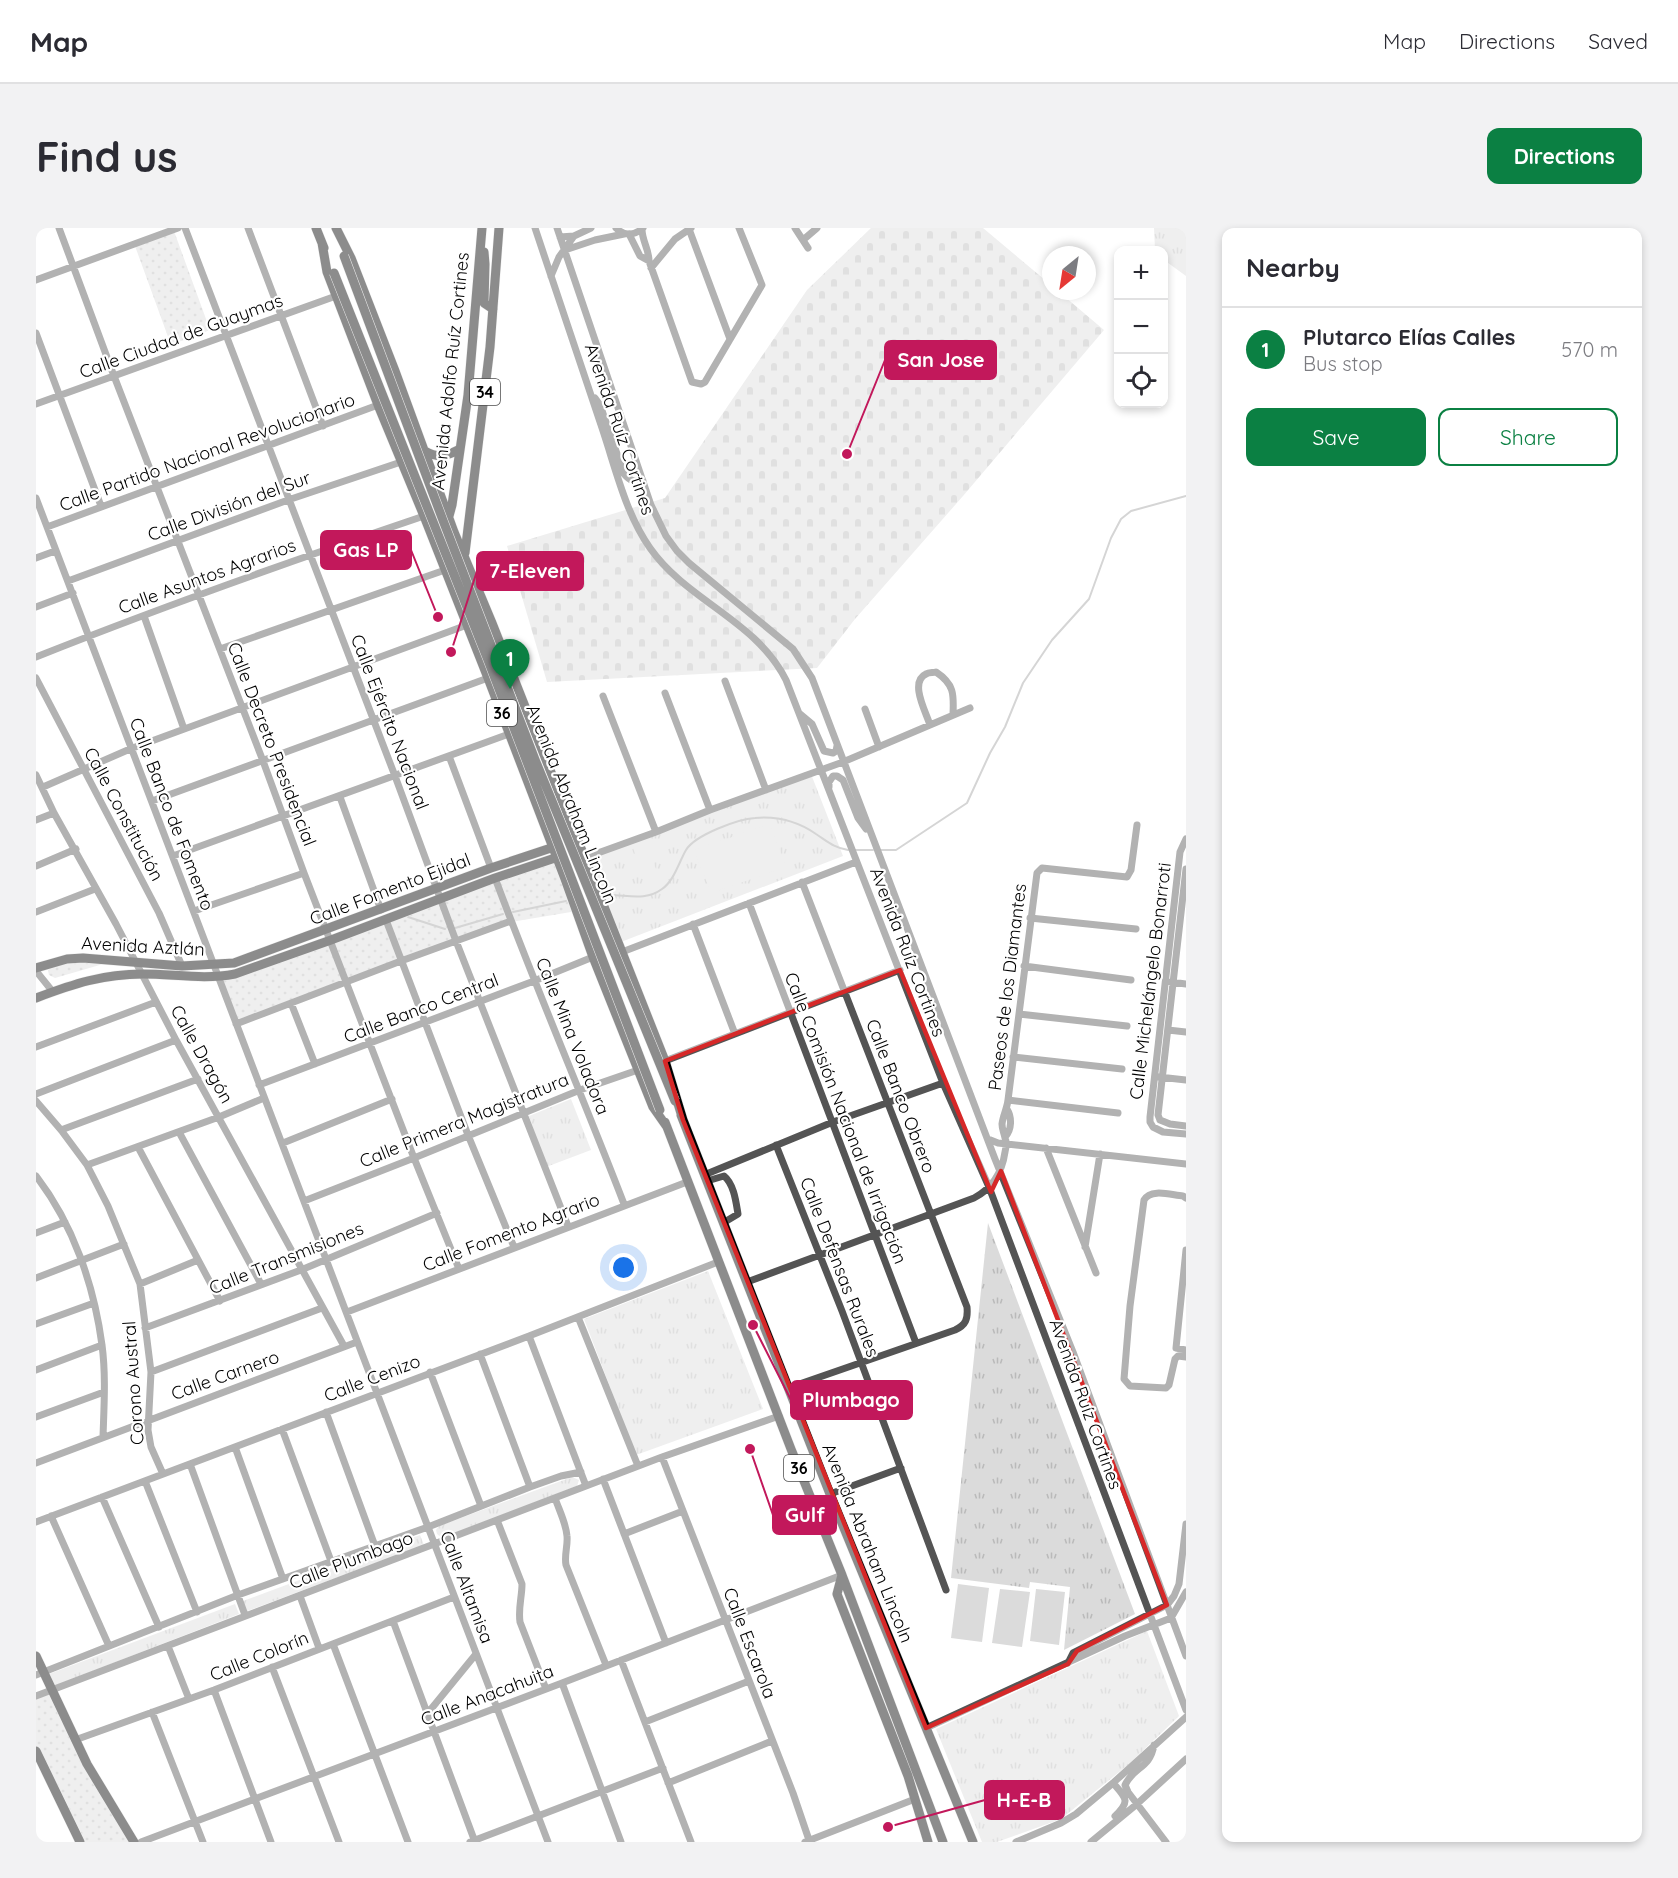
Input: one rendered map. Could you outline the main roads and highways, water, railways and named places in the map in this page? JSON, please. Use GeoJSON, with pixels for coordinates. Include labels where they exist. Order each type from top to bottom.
{"type":"FeatureCollection","features":[{"type":"Feature","properties":{"kind":"main road","name":"36"},"geometry":{"type":"LineString","coordinates":[[316,228],[493,671],[687,1182],[842,1575],[943,1842]]}},
{"type":"Feature","properties":{"kind":"main road","name":"Avenida Abraham Lincoln"},"geometry":{"type":"LineString","coordinates":[[335,228],[444,523],[536,762],[683,1120],[830,1494],[973,1842]]}},
{"type":"Feature","properties":{"kind":"main road","name":"Avenida Abraham Lincoln"},"geometry":{"type":"LineString","coordinates":[[335,228],[351,258],[454,532],[665,1061],[683,1120]]}},
{"type":"Feature","properties":{"kind":"main road","name":"Avenida Adolfo Ruíz Cortines"},"geometry":{"type":"LineString","coordinates":[[465,555],[490,347],[499,228]]}},
{"type":"Feature","properties":{"kind":"main road"},"geometry":{"type":"LineString","coordinates":[[481,233],[485,264],[484,303],[493,309]]}},
{"type":"Feature","properties":{"kind":"main road","name":"Avenida Adolfo Ruíz Cortines"},"geometry":{"type":"LineString","coordinates":[[449,518],[468,395],[481,233]]}},
{"type":"Feature","properties":{"kind":"main road","name":"Avenida Abraham Lincoln"},"geometry":{"type":"LineString","coordinates":[[322,243],[327,272],[336,296],[401,462],[437,544],[593,957],[653,1107],[667,1127]]}},
{"type":"Feature","properties":{"kind":"main road"},"geometry":{"type":"LineString","coordinates":[[425,452],[442,457],[460,449]]}},
{"type":"Feature","properties":{"kind":"main road"},"geometry":{"type":"LineString","coordinates":[[409,478],[421,482],[430,469]]}},
{"type":"Feature","properties":{"kind":"main road"},"geometry":{"type":"LineString","coordinates":[[424,516],[442,500],[456,479]]}},
{"type":"Feature","properties":{"kind":"main road"},"geometry":{"type":"LineString","coordinates":[[437,544],[445,541],[454,532],[472,494]]}},
{"type":"Feature","properties":{"kind":"main road","name":"34"},"geometry":{"type":"LineString","coordinates":[[437,544],[449,518]]}},
{"type":"Feature","properties":{"kind":"main road","name":"Calle Fomento Ejidal"},"geometry":{"type":"LineString","coordinates":[[218,978],[386,920],[491,868],[577,838]]}},
{"type":"Feature","properties":{"kind":"main road","name":"Calle Fomento Ejidal"},"geometry":{"type":"LineString","coordinates":[[213,965],[234,963],[381,910],[557,858],[582,853]]}},
{"type":"Feature","properties":{"kind":"main road"},"geometry":{"type":"LineString","coordinates":[[565,879],[573,868],[590,871]]}},
{"type":"Feature","properties":{"kind":"main road","name":"Avenida Aztlán"},"geometry":{"type":"LineString","coordinates":[[36,969],[67,959],[83,958],[182,966],[213,965]]}},
{"type":"Feature","properties":{"kind":"main road","name":"Avenida Aztlán"},"geometry":{"type":"LineString","coordinates":[[36,998],[97,978],[142,974],[218,978]]}},
{"type":"Feature","properties":{"kind":"main road"},"geometry":{"type":"LineString","coordinates":[[842,1575],[837,1594],[908,1776],[928,1842]]}},
{"type":"Feature","properties":{"kind":"main road"},"geometry":{"type":"LineString","coordinates":[[36,1656],[40,1673],[52,1690],[87,1764],[134,1842]]}},
{"type":"Feature","properties":{"kind":"main road"},"geometry":{"type":"LineString","coordinates":[[874,1685],[876,1663]]}},
{"type":"Feature","properties":{"kind":"main road"},"geometry":{"type":"LineString","coordinates":[[36,1752],[80,1842]]}},
{"type":"Feature","properties":{"kind":"main road"},"geometry":{"type":"LineString","coordinates":[[908,1776],[910,1754]]}},
{"type":"Feature","properties":{"kind":"waterway"},"geometry":{"type":"LineString","coordinates":[[881,850],[896,850],[967,803],[1005,727],[1023,683],[1052,640],[1089,599],[1111,538],[1121,519],[1131,511],[1186,496]]}},
{"type":"Feature","properties":{"kind":"waterway"},"geometry":{"type":"LineString","coordinates":[[609,895],[637,896],[656,893],[670,881],[691,844],[718,829],[748,819],[787,820],[809,829],[835,846],[848,850]]}},
{"type":"Feature","properties":{"kind":"waterway"},"geometry":{"type":"LineString","coordinates":[[855,850],[873,850]]}},
{"type":"Feature","properties":{"kind":"waterway"},"geometry":{"type":"LineString","coordinates":[[513,912],[566,901]]}},
{"type":"Feature","properties":{"kind":"waterway"},"geometry":{"type":"LineString","coordinates":[[455,928],[503,914]]}},
{"type":"Feature","properties":{"kind":"waterway"},"geometry":{"type":"LineString","coordinates":[[408,917],[445,929]]}},
{"type":"Feature","properties":{"kind":"place","name":"San Jose"},"geometry":{"type":"Point","coordinates":[847,454]}},
{"type":"Feature","properties":{"kind":"place","name":"Gas LP"},"geometry":{"type":"Point","coordinates":[438,617]}},
{"type":"Feature","properties":{"kind":"place","name":"7-Eleven"},"geometry":{"type":"Point","coordinates":[451,652]}},
{"type":"Feature","properties":{"kind":"place","name":"Plutarco Elías Calles"},"geometry":{"type":"Point","coordinates":[510,689]}},
{"type":"Feature","properties":{"kind":"place","name":"Plumbago"},"geometry":{"type":"Point","coordinates":[753,1325]}},
{"type":"Feature","properties":{"kind":"place","name":"Gulf"},"geometry":{"type":"Point","coordinates":[750,1449]}},
{"type":"Feature","properties":{"kind":"place","name":"H-E-B"},"geometry":{"type":"Point","coordinates":[888,1827]}}]}
